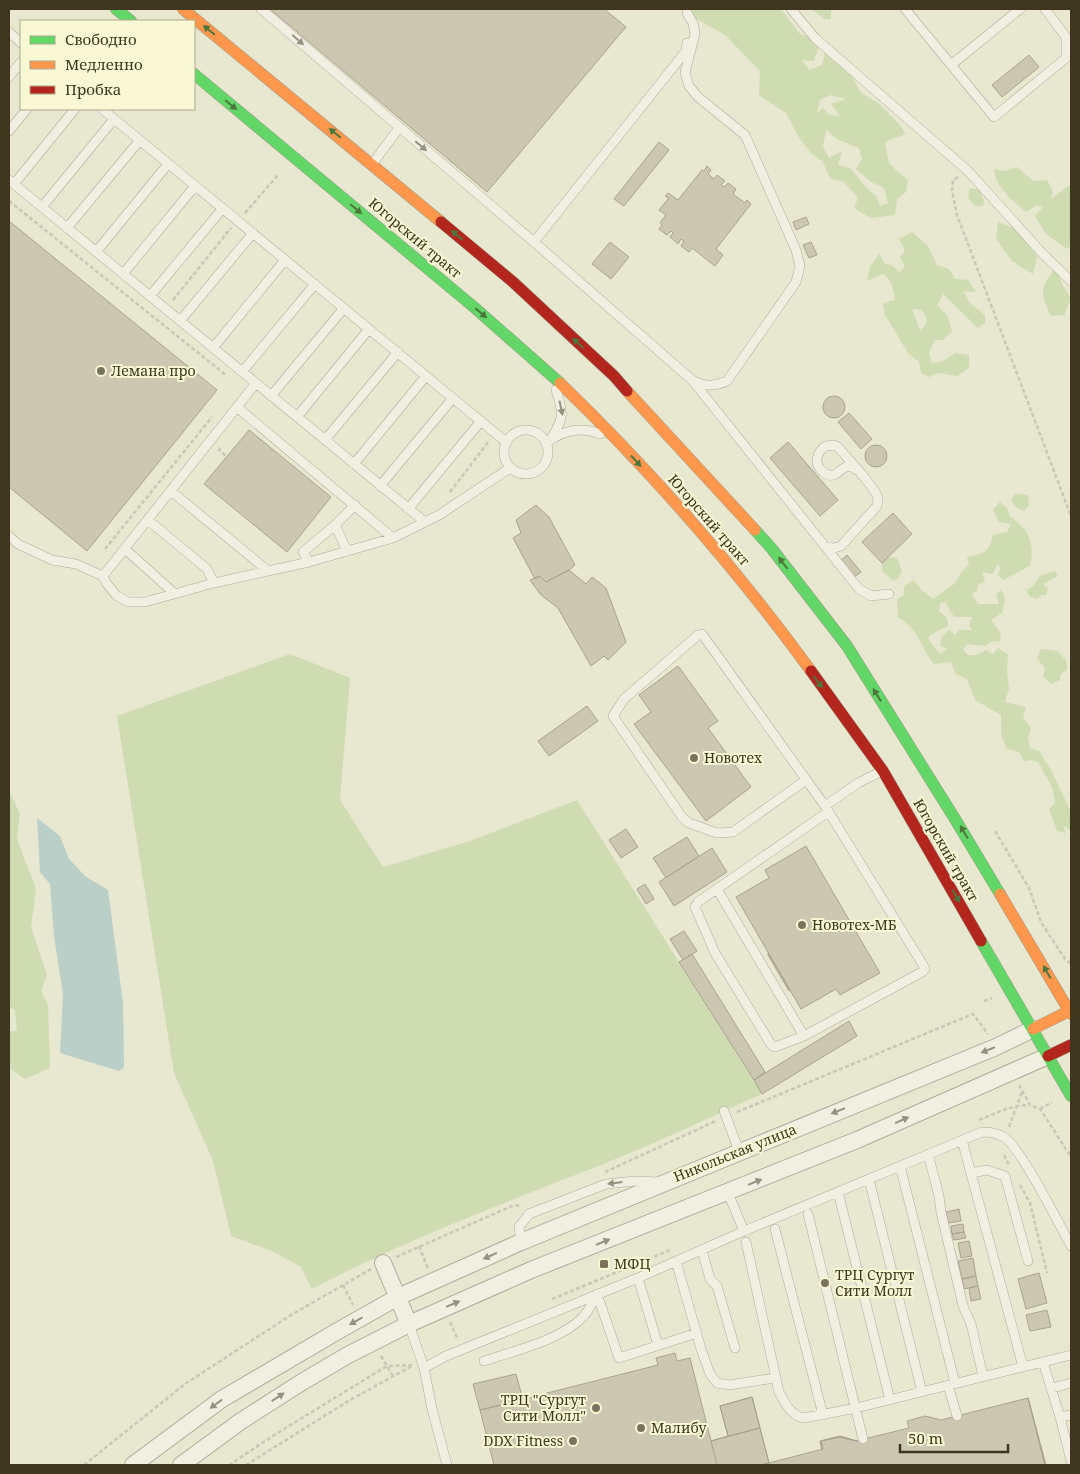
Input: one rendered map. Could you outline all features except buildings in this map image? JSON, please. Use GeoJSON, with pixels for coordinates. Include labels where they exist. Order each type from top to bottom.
{"type":"FeatureCollection","features":[{"type":"Feature","properties":{"kind":"main road"},"geometry":{"type":"LineString","coordinates":[[116,9],[130,20]]}},
{"type":"Feature","properties":{"kind":"main road","name":"Югорский тракт"},"geometry":{"type":"LineString","coordinates":[[183,9],[513,282],[614,376],[772,549],[847,646],[955,819],[1071,1012]]}},
{"type":"Feature","properties":{"kind":"main road","name":"Югорский тракт"},"geometry":{"type":"LineString","coordinates":[[195,75],[488,318],[550,374],[618,441],[675,502],[736,573],[856,732],[883,771],[1071,1096]]}},
{"type":"Feature","properties":{"kind":"main road","name":"Никольская улица"},"geometry":{"type":"LineString","coordinates":[[1032,1029],[1071,1012]]}},
{"type":"Feature","properties":{"kind":"main road"},"geometry":{"type":"LineString","coordinates":[[1048,1056],[1071,1046]]}},
{"type":"Feature","properties":{"kind":"street","name":"Никольская улица"},"geometry":{"type":"LineString","coordinates":[[134,1465],[222,1399],[398,1297],[521,1242],[996,1047],[1032,1029]]}},
{"type":"Feature","properties":{"kind":"street"},"geometry":{"type":"LineString","coordinates":[[181,1465],[241,1421],[302,1382],[348,1355],[409,1324],[531,1270],[857,1140],[1048,1056]]}},
{"type":"Feature","properties":{"kind":"street"},"geometry":{"type":"LineString","coordinates":[[383,1263],[409,1324]]}},
{"type":"Feature","properties":{"kind":"lane"},"geometry":{"type":"LineString","coordinates":[[261,9],[534,242],[692,380],[859,589],[871,596],[889,594]]}},
{"type":"Feature","properties":{"kind":"lane"},"geometry":{"type":"LineString","coordinates":[[791,9],[815,38],[968,171],[1043,254],[1071,281]]}},
{"type":"Feature","properties":{"kind":"lane"},"geometry":{"type":"LineString","coordinates":[[905,9],[994,116],[1066,58],[1066,37],[1045,9]]}},
{"type":"Feature","properties":{"kind":"lane"},"geometry":{"type":"LineString","coordinates":[[951,65],[1020,9]]}},
{"type":"Feature","properties":{"kind":"lane"},"geometry":{"type":"LineString","coordinates":[[534,242],[686,51],[690,27],[684,11]]}},
{"type":"Feature","properties":{"kind":"lane"},"geometry":{"type":"LineString","coordinates":[[684,11],[693,23],[695,34],[685,73],[689,86],[698,97],[745,135],[796,250],[800,266],[796,282],[726,380],[714,386],[702,385],[692,380]]}},
{"type":"Feature","properties":{"kind":"lane"},"geometry":{"type":"LineString","coordinates":[[9,32],[20,42]]}},
{"type":"Feature","properties":{"kind":"lane"},"geometry":{"type":"LineString","coordinates":[[9,77],[20,63]]}},
{"type":"Feature","properties":{"kind":"lane"},"geometry":{"type":"LineString","coordinates":[[9,131],[26,110]]}},
{"type":"Feature","properties":{"kind":"lane"},"geometry":{"type":"LineString","coordinates":[[74,110],[11,182],[424,522]]}},
{"type":"Feature","properties":{"kind":"lane"},"geometry":{"type":"LineString","coordinates":[[103,110],[506,442]]}},
{"type":"Feature","properties":{"kind":"lane"},"geometry":{"type":"LineString","coordinates":[[42,207],[114,119]]}},
{"type":"Feature","properties":{"kind":"lane"},"geometry":{"type":"LineString","coordinates":[[372,164],[400,128]]}},
{"type":"Feature","properties":{"kind":"lane"},"geometry":{"type":"LineString","coordinates":[[67,228],[140,140]]}},
{"type":"Feature","properties":{"kind":"lane"},"geometry":{"type":"LineString","coordinates":[[96,252],[168,164]]}},
{"type":"Feature","properties":{"kind":"lane"},"geometry":{"type":"LineString","coordinates":[[123,274],[196,186]]}},
{"type":"Feature","properties":{"kind":"lane"},"geometry":{"type":"LineString","coordinates":[[150,296],[222,208]]}},
{"type":"Feature","properties":{"kind":"lane"},"geometry":{"type":"LineString","coordinates":[[180,321],[253,233]]}},
{"type":"Feature","properties":{"kind":"lane"},"geometry":{"type":"LineString","coordinates":[[213,348],[285,260]]}},
{"type":"Feature","properties":{"kind":"lane"},"geometry":{"type":"LineString","coordinates":[[242,372],[315,284]]}},
{"type":"Feature","properties":{"kind":"lane"},"geometry":{"type":"LineString","coordinates":[[271,396],[344,308]]}},
{"type":"Feature","properties":{"kind":"lane"},"geometry":{"type":"LineString","coordinates":[[296,417],[369,329]]}},
{"type":"Feature","properties":{"kind":"lane"},"geometry":{"type":"LineString","coordinates":[[325,440],[398,352]]}},
{"type":"Feature","properties":{"kind":"lane"},"geometry":{"type":"LineString","coordinates":[[548,441],[529,430],[515,433],[506,442],[504,456],[510,468],[522,474],[536,472],[546,462],[548,441],[563,417],[562,407],[550,374]]}},
{"type":"Feature","properties":{"kind":"lane"},"geometry":{"type":"LineString","coordinates":[[354,464],[426,376]]}},
{"type":"Feature","properties":{"kind":"lane"},"geometry":{"type":"LineString","coordinates":[[103,576],[256,383]]}},
{"type":"Feature","properties":{"kind":"lane"},"geometry":{"type":"LineString","coordinates":[[380,486],[453,398]]}},
{"type":"Feature","properties":{"kind":"lane"},"geometry":{"type":"LineString","coordinates":[[238,408],[393,538]]}},
{"type":"Feature","properties":{"kind":"lane"},"geometry":{"type":"LineString","coordinates":[[408,509],[481,421]]}},
{"type":"Feature","properties":{"kind":"lane"},"geometry":{"type":"LineString","coordinates":[[548,441],[576,429],[585,429],[618,441]]}},
{"type":"Feature","properties":{"kind":"lane"},"geometry":{"type":"LineString","coordinates":[[826,547],[834,548],[841,546],[877,506],[878,500],[876,492],[838,447],[833,445],[826,446],[818,454],[817,463],[820,470],[826,474],[831,476],[846,467],[857,470]]}},
{"type":"Feature","properties":{"kind":"lane"},"geometry":{"type":"LineString","coordinates":[[9,536],[18,544],[52,560],[76,564],[103,576],[106,584],[116,595],[128,602],[145,602],[267,570],[310,562],[393,538],[439,515],[510,468]]}},
{"type":"Feature","properties":{"kind":"lane"},"geometry":{"type":"LineString","coordinates":[[171,491],[267,570]]}},
{"type":"Feature","properties":{"kind":"lane"},"geometry":{"type":"LineString","coordinates":[[310,562],[304,552],[336,525],[355,505]]}},
{"type":"Feature","properties":{"kind":"lane"},"geometry":{"type":"LineString","coordinates":[[148,520],[208,569],[214,583]]}},
{"type":"Feature","properties":{"kind":"lane"},"geometry":{"type":"LineString","coordinates":[[336,525],[347,551]]}},
{"type":"Feature","properties":{"kind":"lane"},"geometry":{"type":"LineString","coordinates":[[125,549],[174,593]]}},
{"type":"Feature","properties":{"kind":"lane"},"geometry":{"type":"LineString","coordinates":[[806,780],[733,832],[717,833],[698,827],[682,817],[613,716],[624,699],[702,634],[806,780],[826,809],[925,969],[804,1036],[779,1047],[772,1046],[715,953],[695,907],[698,902],[826,809],[858,783],[883,771]]}},
{"type":"Feature","properties":{"kind":"lane"},"geometry":{"type":"LineString","coordinates":[[717,889],[804,1036]]}},
{"type":"Feature","properties":{"kind":"lane"},"geometry":{"type":"LineString","coordinates":[[724,1111],[739,1151]]}},
{"type":"Feature","properties":{"kind":"lane"},"geometry":{"type":"LineString","coordinates":[[424,1368],[446,1356],[638,1278],[744,1231],[982,1132],[992,1132],[1005,1137],[1019,1153],[1071,1246]]}},
{"type":"Feature","properties":{"kind":"lane"},"geometry":{"type":"LineString","coordinates":[[962,1140],[1023,1367]]}},
{"type":"Feature","properties":{"kind":"lane"},"geometry":{"type":"LineString","coordinates":[[928,1154],[963,1306],[971,1324],[983,1376]]}},
{"type":"Feature","properties":{"kind":"lane"},"geometry":{"type":"LineString","coordinates":[[900,1166],[952,1384],[957,1416]]}},
{"type":"Feature","properties":{"kind":"lane"},"geometry":{"type":"LineString","coordinates":[[971,1173],[987,1170],[1005,1176],[1028,1261]]}},
{"type":"Feature","properties":{"kind":"lane"},"geometry":{"type":"LineString","coordinates":[[869,1179],[922,1392]]}},
{"type":"Feature","properties":{"kind":"lane"},"geometry":{"type":"LineString","coordinates":[[521,1242],[519,1227],[529,1214],[606,1184],[635,1181],[664,1183]]}},
{"type":"Feature","properties":{"kind":"lane"},"geometry":{"type":"LineString","coordinates":[[728,1192],[744,1231]]}},
{"type":"Feature","properties":{"kind":"lane"},"geometry":{"type":"LineString","coordinates":[[838,1192],[890,1400]]}},
{"type":"Feature","properties":{"kind":"lane"},"geometry":{"type":"LineString","coordinates":[[808,1214],[863,1439]]}},
{"type":"Feature","properties":{"kind":"lane"},"geometry":{"type":"LineString","coordinates":[[774,1229],[823,1415]]}},
{"type":"Feature","properties":{"kind":"lane"},"geometry":{"type":"LineString","coordinates":[[746,1242],[779,1392],[788,1409],[799,1417],[804,1418],[856,1408],[1071,1355]]}},
{"type":"Feature","properties":{"kind":"lane"},"geometry":{"type":"LineString","coordinates":[[702,1250],[710,1279],[718,1286],[735,1348]]}},
{"type":"Feature","properties":{"kind":"lane"},"geometry":{"type":"LineString","coordinates":[[676,1261],[710,1374],[717,1383],[729,1385],[775,1378]]}},
{"type":"Feature","properties":{"kind":"lane"},"geometry":{"type":"LineString","coordinates":[[638,1278],[658,1345]]}},
{"type":"Feature","properties":{"kind":"lane"},"geometry":{"type":"LineString","coordinates":[[597,1294],[619,1358],[697,1333]]}},
{"type":"Feature","properties":{"kind":"lane"},"geometry":{"type":"LineString","coordinates":[[484,1361],[540,1343],[566,1330],[584,1316],[597,1294]]}},
{"type":"Feature","properties":{"kind":"lane"},"geometry":{"type":"LineString","coordinates":[[409,1324],[424,1368],[432,1409],[447,1465]]}},
{"type":"Feature","properties":{"kind":"lane"},"geometry":{"type":"LineString","coordinates":[[1043,1362],[1070,1455]]}},
{"type":"Feature","properties":{"kind":"lane"},"geometry":{"type":"LineString","coordinates":[[1052,1388],[1071,1383]]}},
{"type":"Feature","properties":{"kind":"lane"},"geometry":{"type":"LineString","coordinates":[[1060,1417],[1071,1415]]}},
{"type":"Feature","properties":{"kind":"path"},"geometry":{"type":"LineString","coordinates":[[968,171],[953,180],[952,191],[957,215],[1071,516]]}},
{"type":"Feature","properties":{"kind":"path"},"geometry":{"type":"LineString","coordinates":[[157,320],[278,175]]}},
{"type":"Feature","properties":{"kind":"path"},"geometry":{"type":"LineString","coordinates":[[105,549],[214,415]]}},
{"type":"Feature","properties":{"kind":"path"},"geometry":{"type":"LineString","coordinates":[[995,831],[1029,888],[1041,922],[1065,959],[1071,964]]}},
{"type":"Feature","properties":{"kind":"path"},"geometry":{"type":"LineString","coordinates":[[973,1014],[996,1047]]}},
{"type":"Feature","properties":{"kind":"path"},"geometry":{"type":"LineString","coordinates":[[1010,1072],[1030,1105],[1040,1109],[1071,1157]]}},
{"type":"Feature","properties":{"kind":"path"},"geometry":{"type":"LineString","coordinates":[[229,1465],[279,1432],[388,1366],[414,1365]]}},
{"type":"Feature","properties":{"kind":"green space"},"geometry":{"type":"Polygon","coordinates":[[[686,9],[781,9],[800,34],[814,38],[819,48],[813,61],[802,60],[809,70],[822,65],[826,49],[830,58],[842,59],[861,93],[878,103],[900,125],[905,134],[885,142],[889,164],[908,180],[906,192],[897,199],[895,215],[871,218],[854,208],[858,198],[843,181],[831,179],[822,161],[811,153],[800,139],[786,113],[759,95],[760,71],[725,35],[695,18],[686,9]],[[831,95],[820,100],[817,113],[823,108],[830,115],[840,116],[831,104],[846,99],[831,95]],[[826,130],[823,146],[829,158],[842,151],[838,165],[851,169],[876,196],[880,206],[888,203],[884,188],[871,182],[856,169],[862,159],[859,148],[839,140],[826,130]]]}},
{"type":"Feature","properties":{"kind":"green space"},"geometry":{"type":"Polygon","coordinates":[[[812,9],[831,9],[831,19],[824,19],[812,9]]]}},
{"type":"Feature","properties":{"kind":"green space"},"geometry":{"type":"Polygon","coordinates":[[[1017,167],[1033,181],[1047,180],[1053,191],[1051,199],[1071,184],[1071,246],[1067,249],[1046,234],[1035,216],[1043,207],[1036,206],[1026,212],[1001,188],[994,169],[1005,171],[1017,167]]]}},
{"type":"Feature","properties":{"kind":"green space"},"geometry":{"type":"Polygon","coordinates":[[[970,188],[980,190],[984,201],[983,206],[975,206],[968,198],[970,188]]]}},
{"type":"Feature","properties":{"kind":"green space"},"geometry":{"type":"Polygon","coordinates":[[[998,222],[1015,229],[1037,256],[1033,274],[1012,261],[996,239],[998,222]]]}},
{"type":"Feature","properties":{"kind":"green space"},"geometry":{"type":"Polygon","coordinates":[[[912,232],[928,246],[937,265],[949,269],[955,279],[968,280],[976,292],[963,291],[970,303],[985,315],[985,323],[978,328],[943,294],[937,305],[947,315],[952,331],[943,340],[935,340],[929,353],[932,363],[944,361],[955,353],[969,355],[969,368],[957,376],[937,373],[929,377],[921,373],[919,362],[908,353],[885,315],[883,303],[895,300],[890,282],[883,274],[867,281],[870,267],[879,254],[885,264],[892,265],[900,273],[905,266],[900,257],[905,250],[899,239],[912,232]],[[912,309],[920,330],[925,326],[927,320],[922,310],[912,309]]]}},
{"type":"Feature","properties":{"kind":"green space"},"geometry":{"type":"Polygon","coordinates":[[[1056,268],[1062,284],[1071,298],[1064,315],[1051,316],[1043,296],[1043,291],[1046,281],[1056,268]]]}},
{"type":"Feature","properties":{"kind":"green space"},"geometry":{"type":"Polygon","coordinates":[[[1015,494],[1028,495],[1029,505],[1024,511],[1017,508],[1011,501],[1015,494]]]}},
{"type":"Feature","properties":{"kind":"green space"},"geometry":{"type":"Polygon","coordinates":[[[1000,502],[1007,508],[1010,517],[1022,526],[1026,532],[1032,550],[1030,566],[1003,580],[998,575],[1001,568],[998,564],[992,574],[982,572],[985,582],[978,584],[977,591],[972,594],[978,604],[999,604],[996,594],[1001,590],[1005,598],[1002,613],[991,620],[1001,634],[1000,641],[991,642],[986,646],[967,644],[963,650],[968,655],[976,655],[986,650],[993,654],[998,648],[1008,654],[1007,672],[1009,689],[1005,702],[1026,707],[1023,718],[1031,728],[1028,738],[1030,748],[1039,751],[1051,770],[1071,812],[1071,831],[1063,825],[1066,833],[1057,831],[1049,809],[1055,803],[1053,789],[1038,762],[1024,761],[1019,752],[1007,749],[1001,734],[1001,715],[975,700],[967,679],[956,674],[951,662],[934,664],[910,626],[898,617],[897,600],[904,595],[904,586],[913,580],[933,599],[954,584],[963,570],[969,565],[967,557],[978,555],[985,551],[990,545],[993,535],[1007,532],[1011,524],[999,522],[993,510],[1000,502]],[[945,602],[940,604],[939,611],[947,618],[948,626],[930,635],[928,639],[940,654],[948,649],[940,646],[942,637],[949,630],[955,635],[959,630],[973,630],[969,626],[972,617],[954,617],[945,602]]]}},
{"type":"Feature","properties":{"kind":"green space"},"geometry":{"type":"Polygon","coordinates":[[[886,557],[897,558],[902,571],[898,579],[893,581],[882,571],[882,564],[886,557]]]}},
{"type":"Feature","properties":{"kind":"green space"},"geometry":{"type":"Polygon","coordinates":[[[1055,571],[1058,576],[1043,584],[1048,589],[1046,595],[1041,595],[1038,599],[1029,596],[1027,590],[1033,586],[1040,576],[1055,571]]]}},
{"type":"Feature","properties":{"kind":"green space"},"geometry":{"type":"Polygon","coordinates":[[[1041,649],[1057,651],[1067,661],[1067,670],[1061,674],[1060,680],[1051,684],[1043,676],[1045,669],[1037,658],[1041,649]]]}},
{"type":"Feature","properties":{"kind":"green space"},"geometry":{"type":"Polygon","coordinates":[[[290,654],[350,678],[340,800],[383,867],[470,841],[577,800],[762,1094],[641,1149],[427,1235],[312,1289],[301,1267],[272,1251],[231,1236],[213,1161],[174,1073],[117,716],[290,654]]]}},
{"type":"Feature","properties":{"kind":"green space"},"geometry":{"type":"Polygon","coordinates":[[[9,791],[20,814],[17,839],[36,889],[31,927],[47,975],[41,991],[48,1005],[50,1068],[25,1079],[9,1068],[9,1031],[17,1031],[15,1010],[9,1007],[9,791]]]}},
{"type":"Feature","properties":{"kind":"water"},"geometry":{"type":"Polygon","coordinates":[[[37,818],[60,836],[69,859],[85,876],[108,890],[123,1003],[124,1067],[119,1071],[60,1053],[63,994],[54,936],[50,884],[40,872],[37,818]]]}},
{"type":"Feature","properties":{"kind":"traffic: fast"},"geometry":{"type":"LineString","coordinates":[[116,9],[130,20]]}},
{"type":"Feature","properties":{"kind":"traffic: fast"},"geometry":{"type":"LineString","coordinates":[[195,75],[475,308],[560,383]]}},
{"type":"Feature","properties":{"kind":"traffic: fast"},"geometry":{"type":"LineString","coordinates":[[755,530],[772,549],[847,646],[1000,894]]}},
{"type":"Feature","properties":{"kind":"traffic: fast"},"geometry":{"type":"LineString","coordinates":[[981,941],[1071,1096]]}},
{"type":"Feature","properties":{"kind":"traffic: slow"},"geometry":{"type":"LineString","coordinates":[[183,9],[441,222]]}},
{"type":"Feature","properties":{"kind":"traffic: slow"},"geometry":{"type":"LineString","coordinates":[[560,383],[627,451],[692,522],[753,595],[811,671]]}},
{"type":"Feature","properties":{"kind":"traffic: slow"},"geometry":{"type":"LineString","coordinates":[[627,391],[755,530]]}},
{"type":"Feature","properties":{"kind":"traffic: slow"},"geometry":{"type":"LineString","coordinates":[[1000,894],[1071,1014]]}},
{"type":"Feature","properties":{"kind":"traffic: slow"},"geometry":{"type":"LineString","coordinates":[[1033,1029],[1071,1010]]}},
{"type":"Feature","properties":{"kind":"traffic: jam"},"geometry":{"type":"LineString","coordinates":[[441,222],[513,282],[614,376],[627,391]]}},
{"type":"Feature","properties":{"kind":"traffic: jam"},"geometry":{"type":"LineString","coordinates":[[811,671],[883,771],[981,941]]}},
{"type":"Feature","properties":{"kind":"traffic: jam"},"geometry":{"type":"LineString","coordinates":[[1048,1056],[1071,1045]]}},
{"type":"Feature","properties":{"kind":"place","name":"Лемана про"},"geometry":{"type":"Point","coordinates":[101,371]}},
{"type":"Feature","properties":{"kind":"place","name":"Новотех"},"geometry":{"type":"Point","coordinates":[694,758]}},
{"type":"Feature","properties":{"kind":"place","name":"Новотех-МБ"},"geometry":{"type":"Point","coordinates":[802,925]}},
{"type":"Feature","properties":{"kind":"place","name":"МФЦ"},"geometry":{"type":"Point","coordinates":[604,1264]}},
{"type":"Feature","properties":{"kind":"place","name":"ТРЦ Сургут Сити Молл"},"geometry":{"type":"Point","coordinates":[825,1283]}},
{"type":"Feature","properties":{"kind":"place","name":"ТРЦ \"Сургут Сити Молл\""},"geometry":{"type":"Point","coordinates":[596,1408]}},
{"type":"Feature","properties":{"kind":"place","name":"Малибу"},"geometry":{"type":"Point","coordinates":[641,1428]}},
{"type":"Feature","properties":{"kind":"place","name":"DDX Fitness"},"geometry":{"type":"Point","coordinates":[573,1441]}}]}
